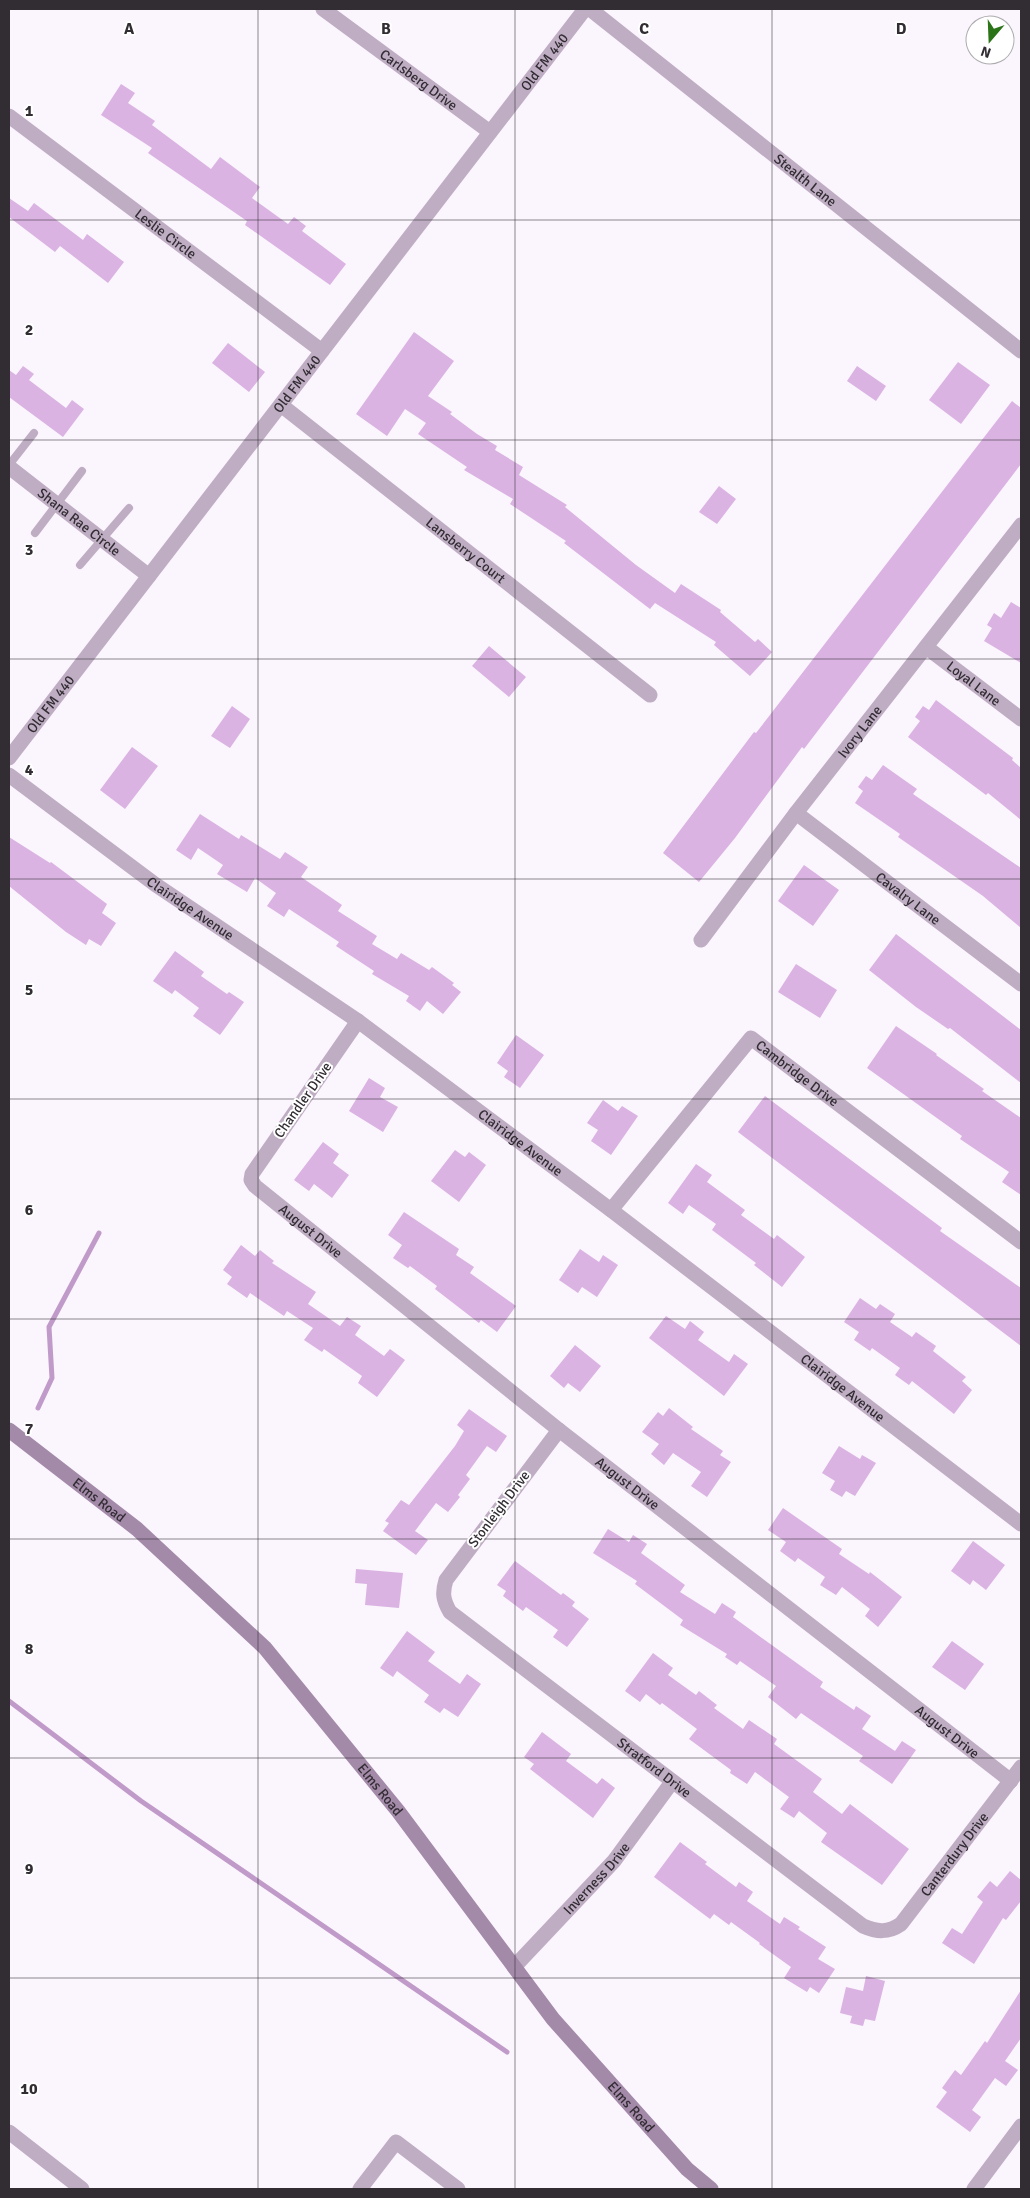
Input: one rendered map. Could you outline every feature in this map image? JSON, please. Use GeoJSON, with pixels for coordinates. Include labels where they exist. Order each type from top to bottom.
{"type":"FeatureCollection","features":[{"type":"Feature","properties":{"kind":"main road","name":"Elms Road"},"geometry":{"type":"LineString","coordinates":[[9,1430],[137,1529],[265,1648],[398,1811],[553,2019],[687,2169],[711,2189]]}},
{"type":"Feature","properties":{"kind":"street","name":"Carlsberg Drive"},"geometry":{"type":"LineString","coordinates":[[323,9],[490,132]]}},
{"type":"Feature","properties":{"kind":"street","name":"Old FM 440"},"geometry":{"type":"LineString","coordinates":[[9,758],[584,9]]}},
{"type":"Feature","properties":{"kind":"street","name":"Stealth Lane"},"geometry":{"type":"LineString","coordinates":[[590,9],[1021,351]]}},
{"type":"Feature","properties":{"kind":"street","name":"Leslie Circle"},"geometry":{"type":"LineString","coordinates":[[9,116],[322,351]]}},
{"type":"Feature","properties":{"kind":"street","name":"Lansberry Court"},"geometry":{"type":"LineString","coordinates":[[281,405],[650,694]]}},
{"type":"Feature","properties":{"kind":"street","name":"Shana Rae Circle"},"geometry":{"type":"LineString","coordinates":[[9,466],[149,576]]}},
{"type":"Feature","properties":{"kind":"street","name":"Ivory Lane"},"geometry":{"type":"LineString","coordinates":[[701,940],[796,813],[1021,525]]}},
{"type":"Feature","properties":{"kind":"street","name":"Loyal Lane"},"geometry":{"type":"LineString","coordinates":[[926,647],[1021,720]]}},
{"type":"Feature","properties":{"kind":"street","name":"Clairidge Avenue"},"geometry":{"type":"LineString","coordinates":[[9,775],[156,885],[358,1021],[611,1210],[1021,1524]]}},
{"type":"Feature","properties":{"kind":"street","name":"Cavalry Lane"},"geometry":{"type":"LineString","coordinates":[[796,813],[1021,984]]}},
{"type":"Feature","properties":{"kind":"street","name":"Chandler Drive"},"geometry":{"type":"LineString","coordinates":[[251,1180],[252,1174],[358,1021]]}},
{"type":"Feature","properties":{"kind":"street","name":"Cambridge Drive"},"geometry":{"type":"LineString","coordinates":[[611,1210],[750,1038],[1021,1242]]}},
{"type":"Feature","properties":{"kind":"street","name":"August Drive"},"geometry":{"type":"LineString","coordinates":[[251,1180],[255,1186],[560,1430],[1011,1780]]}},
{"type":"Feature","properties":{"kind":"street","name":"Stonleigh Drive"},"geometry":{"type":"LineString","coordinates":[[442,1591],[446,1580],[560,1430]]}},
{"type":"Feature","properties":{"kind":"street","name":"Stratford Drive"},"geometry":{"type":"LineString","coordinates":[[442,1591],[443,1600],[450,1612],[863,1926],[879,1932]]}},
{"type":"Feature","properties":{"kind":"street","name":"Canterdury Drive"},"geometry":{"type":"LineString","coordinates":[[879,1932],[893,1930],[901,1924],[1021,1767]]}},
{"type":"Feature","properties":{"kind":"street","name":"Inverness Drive"},"geometry":{"type":"LineString","coordinates":[[514,1968],[614,1861],[672,1782]]}},
{"type":"Feature","properties":{"kind":"street"},"geometry":{"type":"LineString","coordinates":[[974,2189],[1021,2126]]}},
{"type":"Feature","properties":{"kind":"street"},"geometry":{"type":"LineString","coordinates":[[9,2132],[82,2189]]}},
{"type":"Feature","properties":{"kind":"street"},"geometry":{"type":"LineString","coordinates":[[360,2189],[396,2142],[458,2189]]}},
{"type":"Feature","properties":{"kind":"lane"},"geometry":{"type":"LineString","coordinates":[[9,466],[34,433]]}},
{"type":"Feature","properties":{"kind":"lane"},"geometry":{"type":"LineString","coordinates":[[35,533],[82,471]]}},
{"type":"Feature","properties":{"kind":"lane"},"geometry":{"type":"LineString","coordinates":[[80,565],[129,508]]}},
{"type":"Feature","properties":{"kind":"building"},"geometry":{"type":"Polygon","coordinates":[[[121,84],[135,93],[128,103],[155,121],[152,125],[211,169],[220,157],[260,187],[252,198],[288,224],[294,217],[306,226],[302,231],[346,264],[330,285],[245,225],[247,221],[148,153],[152,148],[101,115],[121,84]]]}},
{"type":"Feature","properties":{"kind":"building"},"geometry":{"type":"Polygon","coordinates":[[[9,198],[28,211],[34,203],[83,240],[87,234],[124,262],[108,283],[60,246],[55,252],[9,217],[9,198]]]}},
{"type":"Feature","properties":{"kind":"building"},"geometry":{"type":"Polygon","coordinates":[[[414,332],[454,361],[428,396],[452,412],[450,414],[477,434],[497,446],[495,450],[523,467],[519,475],[567,505],[565,507],[636,565],[675,593],[681,584],[721,610],[720,612],[755,642],[758,639],[772,652],[750,676],[714,645],[716,642],[655,603],[650,609],[564,543],[566,541],[510,504],[513,499],[464,470],[467,467],[418,434],[426,423],[405,409],[387,436],[356,414],[414,332]]]}},
{"type":"Feature","properties":{"kind":"building"},"geometry":{"type":"Polygon","coordinates":[[[228,343],[265,372],[249,392],[212,363],[228,343]]]}},
{"type":"Feature","properties":{"kind":"building"},"geometry":{"type":"Polygon","coordinates":[[[958,362],[990,385],[961,424],[929,400],[958,362]]]}},
{"type":"Feature","properties":{"kind":"building"},"geometry":{"type":"Polygon","coordinates":[[[23,366],[34,374],[29,380],[66,408],[72,400],[84,409],[63,437],[9,397],[9,370],[16,375],[23,366]]]}},
{"type":"Feature","properties":{"kind":"building"},"geometry":{"type":"Polygon","coordinates":[[[857,366],[886,386],[876,401],[847,381],[857,366]]]}},
{"type":"Feature","properties":{"kind":"building"},"geometry":{"type":"Polygon","coordinates":[[[1012,401],[1021,408],[1021,464],[804,749],[802,747],[735,838],[699,882],[663,853],[754,732],[756,733],[1012,401]]]}},
{"type":"Feature","properties":{"kind":"building"},"geometry":{"type":"Polygon","coordinates":[[[719,486],[736,499],[717,524],[699,512],[719,486]]]}},
{"type":"Feature","properties":{"kind":"building"},"geometry":{"type":"Polygon","coordinates":[[[1011,602],[1021,608],[1021,663],[984,641],[992,628],[987,625],[994,613],[1001,618],[1011,602]]]}},
{"type":"Feature","properties":{"kind":"building"},"geometry":{"type":"Polygon","coordinates":[[[489,646],[526,677],[509,697],[472,666],[489,646]]]}},
{"type":"Feature","properties":{"kind":"building"},"geometry":{"type":"Polygon","coordinates":[[[936,700],[1013,758],[1012,760],[1021,768],[1021,820],[988,793],[986,795],[908,737],[920,721],[915,717],[923,706],[929,710],[936,700]]]}},
{"type":"Feature","properties":{"kind":"building"},"geometry":{"type":"Polygon","coordinates":[[[232,706],[250,719],[230,748],[211,736],[232,706]]]}},
{"type":"Feature","properties":{"kind":"building"},"geometry":{"type":"Polygon","coordinates":[[[132,747],[158,766],[125,809],[100,790],[132,747]]]}},
{"type":"Feature","properties":{"kind":"building"},"geometry":{"type":"Polygon","coordinates":[[[883,765],[917,789],[913,794],[1021,868],[1021,928],[983,896],[898,837],[900,834],[855,803],[863,791],[858,787],[866,776],[872,780],[883,765]]]}},
{"type":"Feature","properties":{"kind":"building"},"geometry":{"type":"Polygon","coordinates":[[[200,814],[239,839],[241,835],[280,859],[285,852],[308,867],[301,877],[342,905],[338,911],[377,936],[372,944],[397,959],[401,953],[429,970],[432,967],[454,983],[452,985],[461,992],[443,1014],[427,1001],[420,1011],[406,1001],[409,996],[372,974],[374,971],[336,946],[339,942],[289,909],[284,917],[267,906],[276,893],[255,878],[247,892],[217,874],[223,865],[198,848],[191,860],[176,850],[200,814]]]}},
{"type":"Feature","properties":{"kind":"building"},"geometry":{"type":"Polygon","coordinates":[[[9,837],[51,862],[107,904],[102,913],[116,923],[101,946],[89,939],[86,945],[66,932],[9,886],[9,837]]]}},
{"type":"Feature","properties":{"kind":"building"},"geometry":{"type":"Polygon","coordinates":[[[804,865],[839,890],[813,926],[778,901],[804,865]]]}},
{"type":"Feature","properties":{"kind":"building"},"geometry":{"type":"Polygon","coordinates":[[[896,934],[1021,1030],[1021,1083],[950,1028],[948,1029],[916,1007],[869,970],[896,934]]]}},
{"type":"Feature","properties":{"kind":"building"},"geometry":{"type":"Polygon","coordinates":[[[175,951],[204,972],[201,976],[227,994],[229,992],[244,1002],[220,1035],[193,1016],[199,1008],[175,990],[172,994],[153,981],[175,951]]]}},
{"type":"Feature","properties":{"kind":"building"},"geometry":{"type":"Polygon","coordinates":[[[796,964],[837,990],[820,1018],[778,992],[796,964]]]}},
{"type":"Feature","properties":{"kind":"building"},"geometry":{"type":"Polygon","coordinates":[[[896,1026],[937,1054],[984,1089],[982,1091],[1021,1118],[1021,1195],[1002,1182],[1009,1172],[960,1139],[962,1136],[867,1068],[896,1026]]]}},
{"type":"Feature","properties":{"kind":"building"},"geometry":{"type":"Polygon","coordinates":[[[516,1035],[544,1055],[520,1088],[504,1077],[508,1071],[497,1063],[516,1035]]]}},
{"type":"Feature","properties":{"kind":"building"},"geometry":{"type":"Polygon","coordinates":[[[369,1078],[385,1088],[380,1097],[398,1107],[383,1132],[349,1111],[369,1078]]]}},
{"type":"Feature","properties":{"kind":"building"},"geometry":{"type":"Polygon","coordinates":[[[765,1096],[942,1228],[940,1231],[1021,1288],[1021,1346],[738,1132],[765,1096]]]}},
{"type":"Feature","properties":{"kind":"building"},"geometry":{"type":"Polygon","coordinates":[[[603,1100],[618,1111],[622,1106],[638,1116],[611,1155],[591,1141],[598,1130],[587,1123],[603,1100]]]}},
{"type":"Feature","properties":{"kind":"building"},"geometry":{"type":"Polygon","coordinates":[[[323,1142],[339,1154],[333,1163],[349,1175],[332,1198],[314,1184],[309,1191],[294,1180],[323,1142]]]}},
{"type":"Feature","properties":{"kind":"building"},"geometry":{"type":"Polygon","coordinates":[[[455,1150],[465,1157],[469,1152],[486,1165],[459,1202],[431,1181],[455,1150]]]}},
{"type":"Feature","properties":{"kind":"building"},"geometry":{"type":"Polygon","coordinates":[[[696,1164],[712,1175],[707,1182],[745,1210],[741,1215],[774,1239],[777,1235],[805,1257],[782,1287],[754,1265],[756,1263],[712,1230],[716,1224],[689,1205],[683,1214],[668,1203],[696,1164]]]}},
{"type":"Feature","properties":{"kind":"building"},"geometry":{"type":"Polygon","coordinates":[[[404,1212],[459,1249],[456,1255],[474,1267],[470,1273],[516,1306],[497,1332],[481,1320],[479,1323],[435,1289],[437,1286],[410,1266],[408,1268],[393,1258],[402,1245],[388,1235],[404,1212]]]}},
{"type":"Feature","properties":{"kind":"building"},"geometry":{"type":"Polygon","coordinates":[[[241,1245],[255,1256],[260,1250],[274,1261],[272,1263],[316,1292],[308,1304],[340,1326],[347,1317],[361,1326],[355,1335],[384,1356],[390,1349],[405,1360],[377,1397],[358,1383],[362,1376],[324,1349],[322,1352],[304,1340],[313,1328],[287,1311],[284,1316],[250,1293],[247,1298],[227,1284],[232,1277],[223,1270],[241,1245]]]}},
{"type":"Feature","properties":{"kind":"building"},"geometry":{"type":"Polygon","coordinates":[[[580,1249],[599,1262],[603,1255],[618,1265],[597,1297],[582,1287],[578,1293],[559,1280],[580,1249]]]}},
{"type":"Feature","properties":{"kind":"building"},"geometry":{"type":"Polygon","coordinates":[[[860,1298],[876,1309],[880,1304],[895,1314],[890,1322],[912,1337],[916,1332],[936,1346],[933,1351],[966,1377],[962,1381],[972,1390],[954,1414],[912,1381],[909,1385],[895,1375],[900,1368],[872,1348],[870,1351],[854,1340],[859,1332],[844,1322],[860,1298]]]}},
{"type":"Feature","properties":{"kind":"building"},"geometry":{"type":"Polygon","coordinates":[[[666,1316],[685,1329],[690,1321],[704,1332],[698,1340],[729,1362],[734,1354],[748,1364],[724,1396],[649,1338],[666,1316]]]}},
{"type":"Feature","properties":{"kind":"building"},"geometry":{"type":"Polygon","coordinates":[[[575,1345],[601,1366],[580,1392],[568,1383],[564,1388],[550,1376],[575,1345]]]}},
{"type":"Feature","properties":{"kind":"building"},"geometry":{"type":"Polygon","coordinates":[[[669,1408],[693,1427],[691,1429],[723,1451],[720,1455],[731,1462],[707,1497],[691,1486],[701,1472],[673,1453],[664,1465],[651,1454],[659,1444],[642,1432],[658,1412],[663,1416],[669,1408]]]}},
{"type":"Feature","properties":{"kind":"building"},"geometry":{"type":"Polygon","coordinates":[[[469,1409],[507,1436],[496,1452],[487,1446],[466,1475],[470,1479],[458,1495],[460,1497],[448,1512],[436,1503],[415,1531],[428,1540],[416,1555],[383,1531],[389,1523],[385,1521],[401,1500],[409,1505],[455,1446],[464,1431],[457,1425],[469,1409]]]}},
{"type":"Feature","properties":{"kind":"building"},"geometry":{"type":"Polygon","coordinates":[[[839,1446],[860,1459],[862,1455],[876,1463],[855,1496],[846,1491],[842,1497],[830,1490],[835,1481],[822,1473],[839,1446]]]}},
{"type":"Feature","properties":{"kind":"building"},"geometry":{"type":"Polygon","coordinates":[[[783,1508],[842,1549],[839,1554],[869,1574],[870,1572],[902,1597],[878,1627],[865,1616],[870,1609],[842,1587],[836,1595],[820,1585],[825,1577],[798,1558],[795,1562],[780,1551],[786,1542],[768,1530],[783,1508]]]}},
{"type":"Feature","properties":{"kind":"building"},"geometry":{"type":"Polygon","coordinates":[[[608,1529],[629,1542],[633,1535],[647,1544],[641,1553],[685,1585],[680,1592],[715,1614],[722,1603],[736,1612],[733,1617],[823,1682],[820,1687],[854,1710],[856,1706],[871,1716],[862,1729],[895,1751],[902,1741],[916,1750],[892,1784],[859,1761],[863,1756],[801,1713],[796,1719],[768,1697],[776,1686],[740,1661],[737,1665],[725,1657],[727,1654],[680,1625],[683,1620],[635,1584],[637,1581],[593,1553],[608,1529]]]}},
{"type":"Feature","properties":{"kind":"building"},"geometry":{"type":"Polygon","coordinates":[[[973,1541],[1005,1565],[986,1590],[973,1580],[970,1585],[951,1571],[973,1541]]]}},
{"type":"Feature","properties":{"kind":"building"},"geometry":{"type":"Polygon","coordinates":[[[515,1561],[561,1595],[563,1593],[575,1602],[572,1606],[589,1619],[567,1647],[553,1637],[558,1630],[526,1607],[523,1611],[503,1596],[506,1591],[497,1585],[515,1561]]]}},
{"type":"Feature","properties":{"kind":"building"},"geometry":{"type":"Polygon","coordinates":[[[356,1569],[403,1573],[399,1608],[365,1605],[367,1584],[355,1583],[356,1569]]]}},
{"type":"Feature","properties":{"kind":"building"},"geometry":{"type":"Polygon","coordinates":[[[407,1631],[435,1652],[428,1661],[460,1684],[467,1674],[481,1684],[458,1717],[444,1708],[440,1713],[424,1702],[429,1695],[397,1671],[393,1677],[380,1668],[407,1631]]]}},
{"type":"Feature","properties":{"kind":"building"},"geometry":{"type":"Polygon","coordinates":[[[952,1641],[984,1664],[965,1690],[932,1667],[952,1641]]]}},
{"type":"Feature","properties":{"kind":"building"},"geometry":{"type":"Polygon","coordinates":[[[653,1653],[673,1668],[668,1675],[696,1695],[699,1691],[717,1705],[714,1708],[743,1729],[749,1720],[777,1739],[774,1744],[822,1779],[813,1792],[842,1814],[850,1804],[909,1849],[882,1885],[821,1842],[827,1833],[799,1811],[794,1818],[780,1809],[789,1797],[755,1772],[747,1784],[730,1773],[731,1770],[689,1739],[697,1729],[662,1703],[660,1705],[646,1694],[640,1702],[625,1691],[653,1653]]]}},
{"type":"Feature","properties":{"kind":"building"},"geometry":{"type":"Polygon","coordinates":[[[542,1732],[571,1754],[566,1761],[597,1784],[602,1778],[615,1788],[593,1818],[530,1769],[534,1764],[524,1757],[542,1732]]]}},
{"type":"Feature","properties":{"kind":"building"},"geometry":{"type":"Polygon","coordinates":[[[680,1842],[736,1887],[739,1882],[753,1892],[747,1901],[780,1924],[784,1917],[800,1927],[798,1929],[826,1947],[818,1959],[835,1969],[819,1993],[810,1987],[807,1992],[784,1978],[791,1967],[731,1922],[729,1925],[714,1914],[710,1919],[654,1877],[680,1842]]]}},
{"type":"Feature","properties":{"kind":"building"},"geometry":{"type":"Polygon","coordinates":[[[1010,1871],[1021,1880],[1021,1901],[1006,1920],[1003,1918],[974,1964],[942,1943],[952,1928],[962,1934],[983,1902],[977,1897],[990,1881],[997,1887],[1010,1871]]]}},
{"type":"Feature","properties":{"kind":"building"},"geometry":{"type":"Polygon","coordinates":[[[866,1976],[885,1981],[875,2021],[865,2019],[863,2026],[850,2023],[852,2016],[840,2013],[846,1987],[863,1991],[866,1976]]]}},
{"type":"Feature","properties":{"kind":"building"},"geometry":{"type":"Polygon","coordinates":[[[1021,1990],[1021,2038],[1005,2061],[1018,2070],[1006,2086],[995,2078],[972,2110],[981,2117],[970,2132],[936,2107],[947,2092],[942,2088],[955,2070],[961,2075],[985,2041],[987,2043],[1021,1990]]]}},
{"type":"Feature","properties":{"kind":"waterway"},"geometry":{"type":"LineString","coordinates":[[38,1408],[52,1378],[49,1327],[99,1233]]}},
{"type":"Feature","properties":{"kind":"waterway"},"geometry":{"type":"LineString","coordinates":[[9,1701],[141,1801],[507,2052]]}}]}
